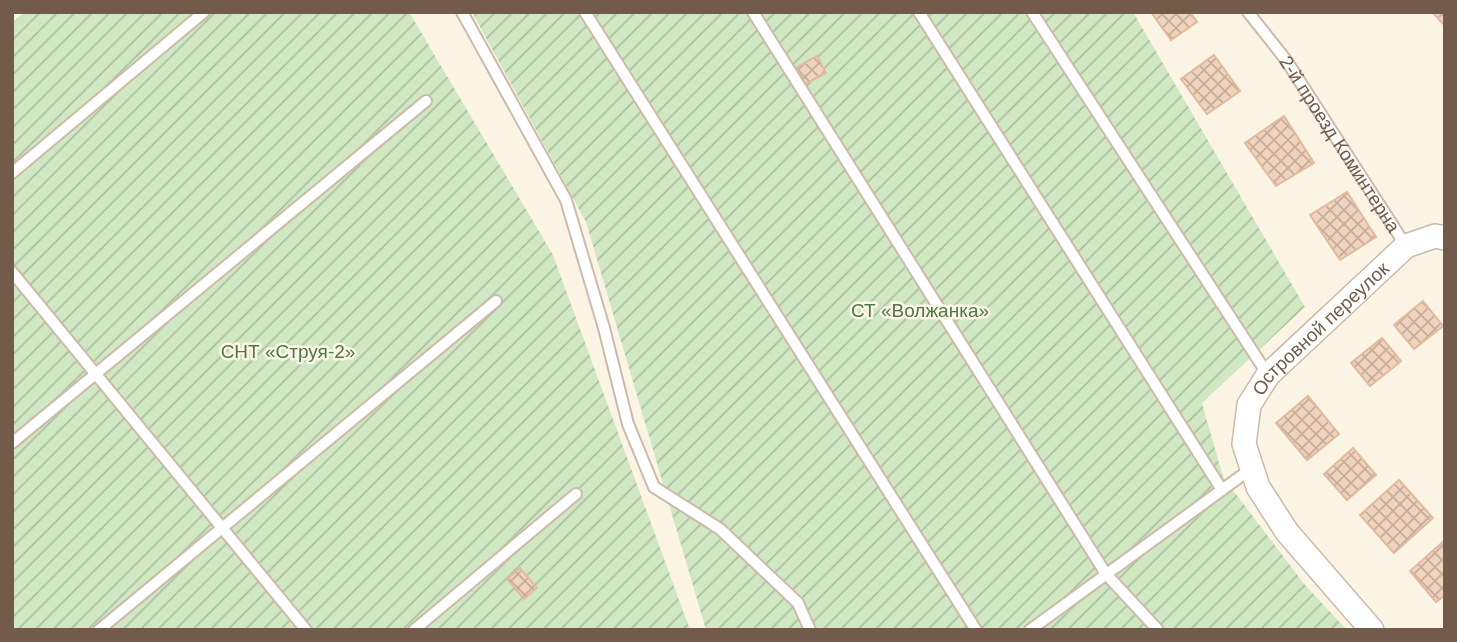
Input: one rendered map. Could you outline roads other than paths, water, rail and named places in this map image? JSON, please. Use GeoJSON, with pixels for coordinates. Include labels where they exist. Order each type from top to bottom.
{"type":"FeatureCollection","features":[{"type":"Feature","properties":{"kind":"street","name":"2-й проезд Коминтерна"},"geometry":{"type":"LineString","coordinates":[[1406,246],[1435,236],[1445,238]]}},
{"type":"Feature","properties":{"kind":"street","name":"Островной переулок"},"geometry":{"type":"LineString","coordinates":[[1372,630],[1287,532],[1258,487],[1244,444],[1249,405],[1268,375],[1406,246]]}},
{"type":"Feature","properties":{"kind":"lane"},"geometry":{"type":"LineString","coordinates":[[12,173],[204,12]]}},
{"type":"Feature","properties":{"kind":"lane"},"geometry":{"type":"LineString","coordinates":[[462,12],[566,200],[604,328],[628,424],[654,487],[720,529],[798,603],[810,630]]}},
{"type":"Feature","properties":{"kind":"lane"},"geometry":{"type":"LineString","coordinates":[[585,12],[976,630]]}},
{"type":"Feature","properties":{"kind":"lane"},"geometry":{"type":"LineString","coordinates":[[752,12],[1106,574],[1157,630]]}},
{"type":"Feature","properties":{"kind":"lane"},"geometry":{"type":"LineString","coordinates":[[919,12],[1222,489]]}},
{"type":"Feature","properties":{"kind":"lane"},"geometry":{"type":"LineString","coordinates":[[1032,12],[1268,375]]}},
{"type":"Feature","properties":{"kind":"lane","name":"2-й проезд Коминтерна"},"geometry":{"type":"LineString","coordinates":[[1248,12],[1286,60],[1406,246]]}},
{"type":"Feature","properties":{"kind":"lane"},"geometry":{"type":"LineString","coordinates":[[12,443],[426,101]]}},
{"type":"Feature","properties":{"kind":"lane"},"geometry":{"type":"LineString","coordinates":[[12,272],[306,630]]}},
{"type":"Feature","properties":{"kind":"lane"},"geometry":{"type":"LineString","coordinates":[[99,630],[496,301]]}},
{"type":"Feature","properties":{"kind":"lane"},"geometry":{"type":"LineString","coordinates":[[1030,630],[1252,468]]}},
{"type":"Feature","properties":{"kind":"lane"},"geometry":{"type":"LineString","coordinates":[[414,630],[576,494]]}},
{"type":"Feature","properties":{"kind":"park label","name":"СТ «Волжанка»"},"geometry":{"type":"Point","coordinates":[920,310]}},
{"type":"Feature","properties":{"kind":"park label","name":"СНТ «Струя-2»"},"geometry":{"type":"Point","coordinates":[288,351]}}]}
